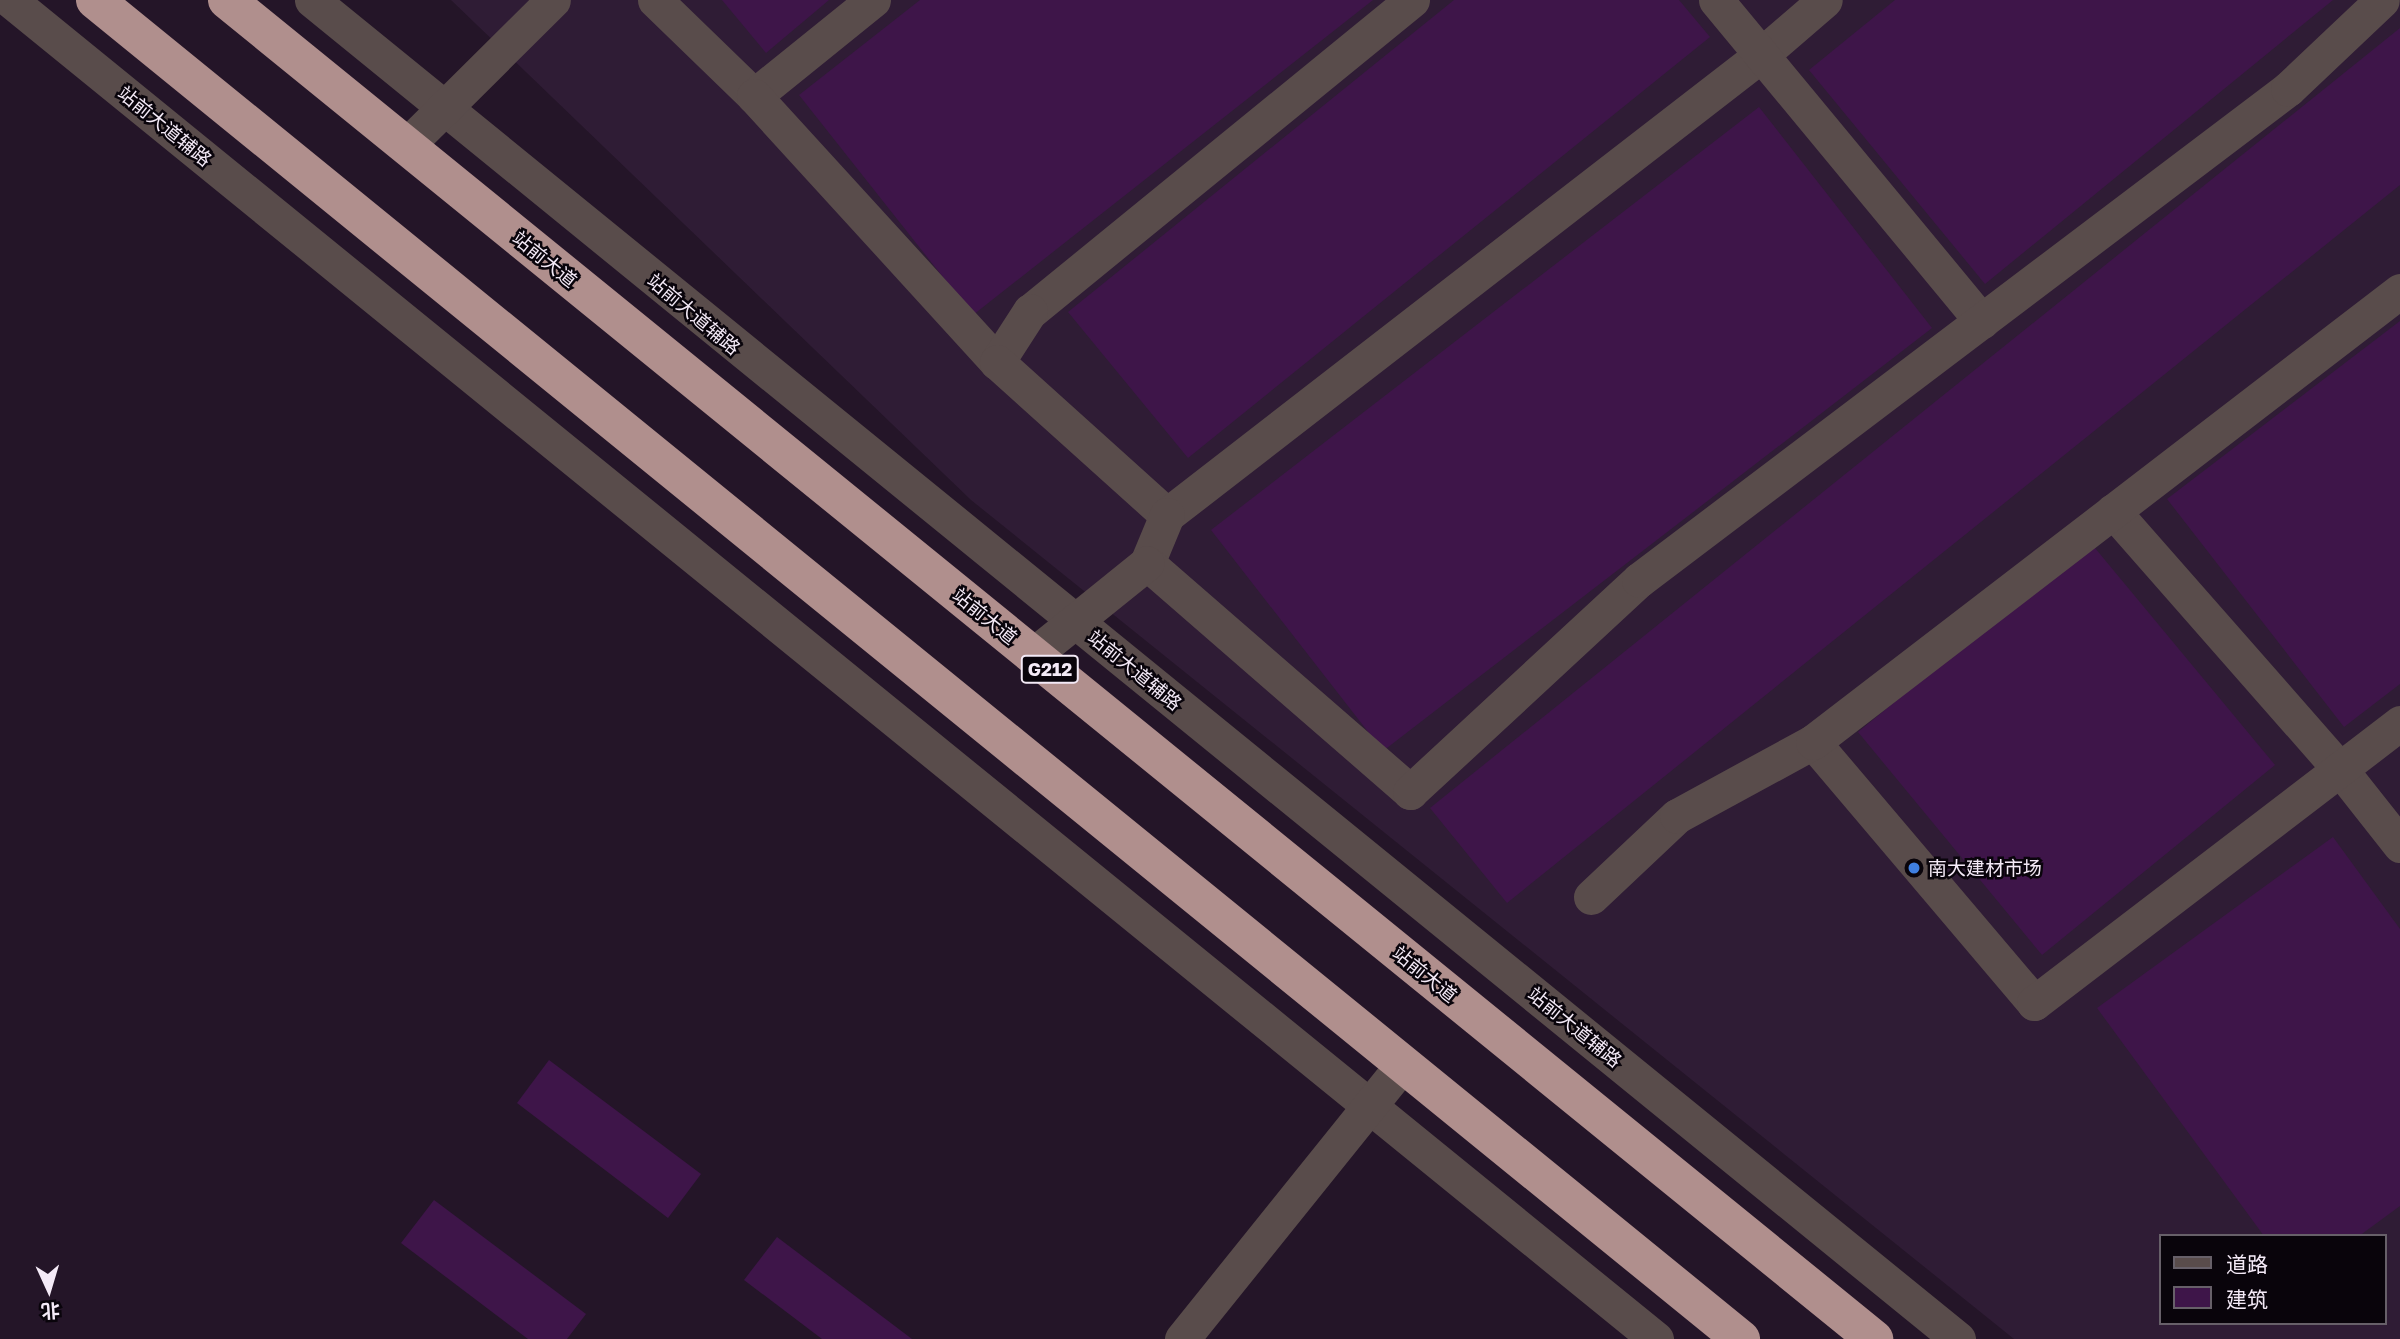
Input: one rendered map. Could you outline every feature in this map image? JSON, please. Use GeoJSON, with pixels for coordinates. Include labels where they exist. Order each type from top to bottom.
{"type":"FeatureCollection","features":[{"type":"Feature","properties":{"kind":"highway"},"geometry":{"type":"LineString","coordinates":[[94,0],[1741,1339]]}},
{"type":"Feature","properties":{"kind":"highway","name":"站前大道"},"geometry":{"type":"LineString","coordinates":[[227,0],[1874,1339]]}},
{"type":"Feature","properties":{"kind":"street","name":"站前大道辅路"},"geometry":{"type":"LineString","coordinates":[[10,0],[1656,1339]]}},
{"type":"Feature","properties":{"kind":"street","name":"站前大道辅路"},"geometry":{"type":"LineString","coordinates":[[312,0],[1958,1339]]}},
{"type":"Feature","properties":{"kind":"street"},"geometry":{"type":"LineString","coordinates":[[406,146],[553,0]]}},
{"type":"Feature","properties":{"kind":"street"},"geometry":{"type":"LineString","coordinates":[[655,0],[754,96],[997,362],[1167,515]]}},
{"type":"Feature","properties":{"kind":"street"},"geometry":{"type":"LineString","coordinates":[[754,96],[873,0]]}},
{"type":"Feature","properties":{"kind":"street"},"geometry":{"type":"LineString","coordinates":[[997,362],[1030,311],[1412,0]]}},
{"type":"Feature","properties":{"kind":"street"},"geometry":{"type":"LineString","coordinates":[[1716,0],[1982,321]]}},
{"type":"Feature","properties":{"kind":"street"},"geometry":{"type":"LineString","coordinates":[[1033,655],[1147,563],[1167,515],[1761,55],[1825,0]]}},
{"type":"Feature","properties":{"kind":"street"},"geometry":{"type":"LineString","coordinates":[[1147,563],[1410,792],[1639,580],[2288,89],[2382,0]]}},
{"type":"Feature","properties":{"kind":"street"},"geometry":{"type":"LineString","coordinates":[[1591,897],[1677,817],[1813,742],[2400,291]]}},
{"type":"Feature","properties":{"kind":"street"},"geometry":{"type":"LineString","coordinates":[[2113,511],[2340,769],[2400,845]]}},
{"type":"Feature","properties":{"kind":"street"},"geometry":{"type":"LineString","coordinates":[[1813,742],[2034,1003],[2400,723]]}},
{"type":"Feature","properties":{"kind":"street"},"geometry":{"type":"LineString","coordinates":[[1182,1339],[1403,1064]]}},
{"type":"Feature","properties":{"kind":"shaded area","name":"南大建材市场"},"geometry":{"type":"Polygon","coordinates":[[[451,0],[2400,0],[2400,1339],[2014,1339],[971,500],[451,0]]]}},
{"type":"Feature","properties":{"kind":"building"},"geometry":{"type":"Polygon","coordinates":[[[722,0],[829,0],[766,53],[722,0]]]}},
{"type":"Feature","properties":{"kind":"building"},"geometry":{"type":"Polygon","coordinates":[[[920,0],[1373,0],[973,315],[799,95],[920,0]]]}},
{"type":"Feature","properties":{"kind":"building"},"geometry":{"type":"Polygon","coordinates":[[[1454,0],[1679,0],[1710,37],[1188,458],[1068,312],[1454,0]]]}},
{"type":"Feature","properties":{"kind":"building"},"geometry":{"type":"Polygon","coordinates":[[[1895,0],[2333,0],[1985,284],[1809,70],[1895,0]]]}},
{"type":"Feature","properties":{"kind":"building"},"geometry":{"type":"Polygon","coordinates":[[[2400,28],[2400,185],[1507,903],[1430,808],[2400,28]]]}},
{"type":"Feature","properties":{"kind":"building"},"geometry":{"type":"Polygon","coordinates":[[[1759,107],[1932,328],[1383,751],[1211,530],[1759,107]]]}},
{"type":"Feature","properties":{"kind":"building"},"geometry":{"type":"Polygon","coordinates":[[[2400,321],[2400,684],[2344,727],[2167,499],[2400,321]]]}},
{"type":"Feature","properties":{"kind":"building"},"geometry":{"type":"Polygon","coordinates":[[[2090,542],[2275,765],[2042,955],[1858,732],[2090,542]]]}},
{"type":"Feature","properties":{"kind":"building"},"geometry":{"type":"Polygon","coordinates":[[[2333,837],[2400,929],[2400,1206],[2362,1234],[2263,1234],[2097,1008],[2333,837]]]}},
{"type":"Feature","properties":{"kind":"building"},"geometry":{"type":"Polygon","coordinates":[[[549,1060],[701,1174],[668,1218],[517,1103],[549,1060]]]}},
{"type":"Feature","properties":{"kind":"building"},"geometry":{"type":"Polygon","coordinates":[[[434,1200],[586,1314],[567,1339],[528,1339],[401,1243],[434,1200]]]}},
{"type":"Feature","properties":{"kind":"building"},"geometry":{"type":"Polygon","coordinates":[[[777,1237],[912,1339],[822,1339],[744,1280],[777,1237]]]}},
{"type":"Feature","properties":{"kind":"place","name":"南大建材市场"},"geometry":{"type":"Point","coordinates":[1914,868]}}]}
